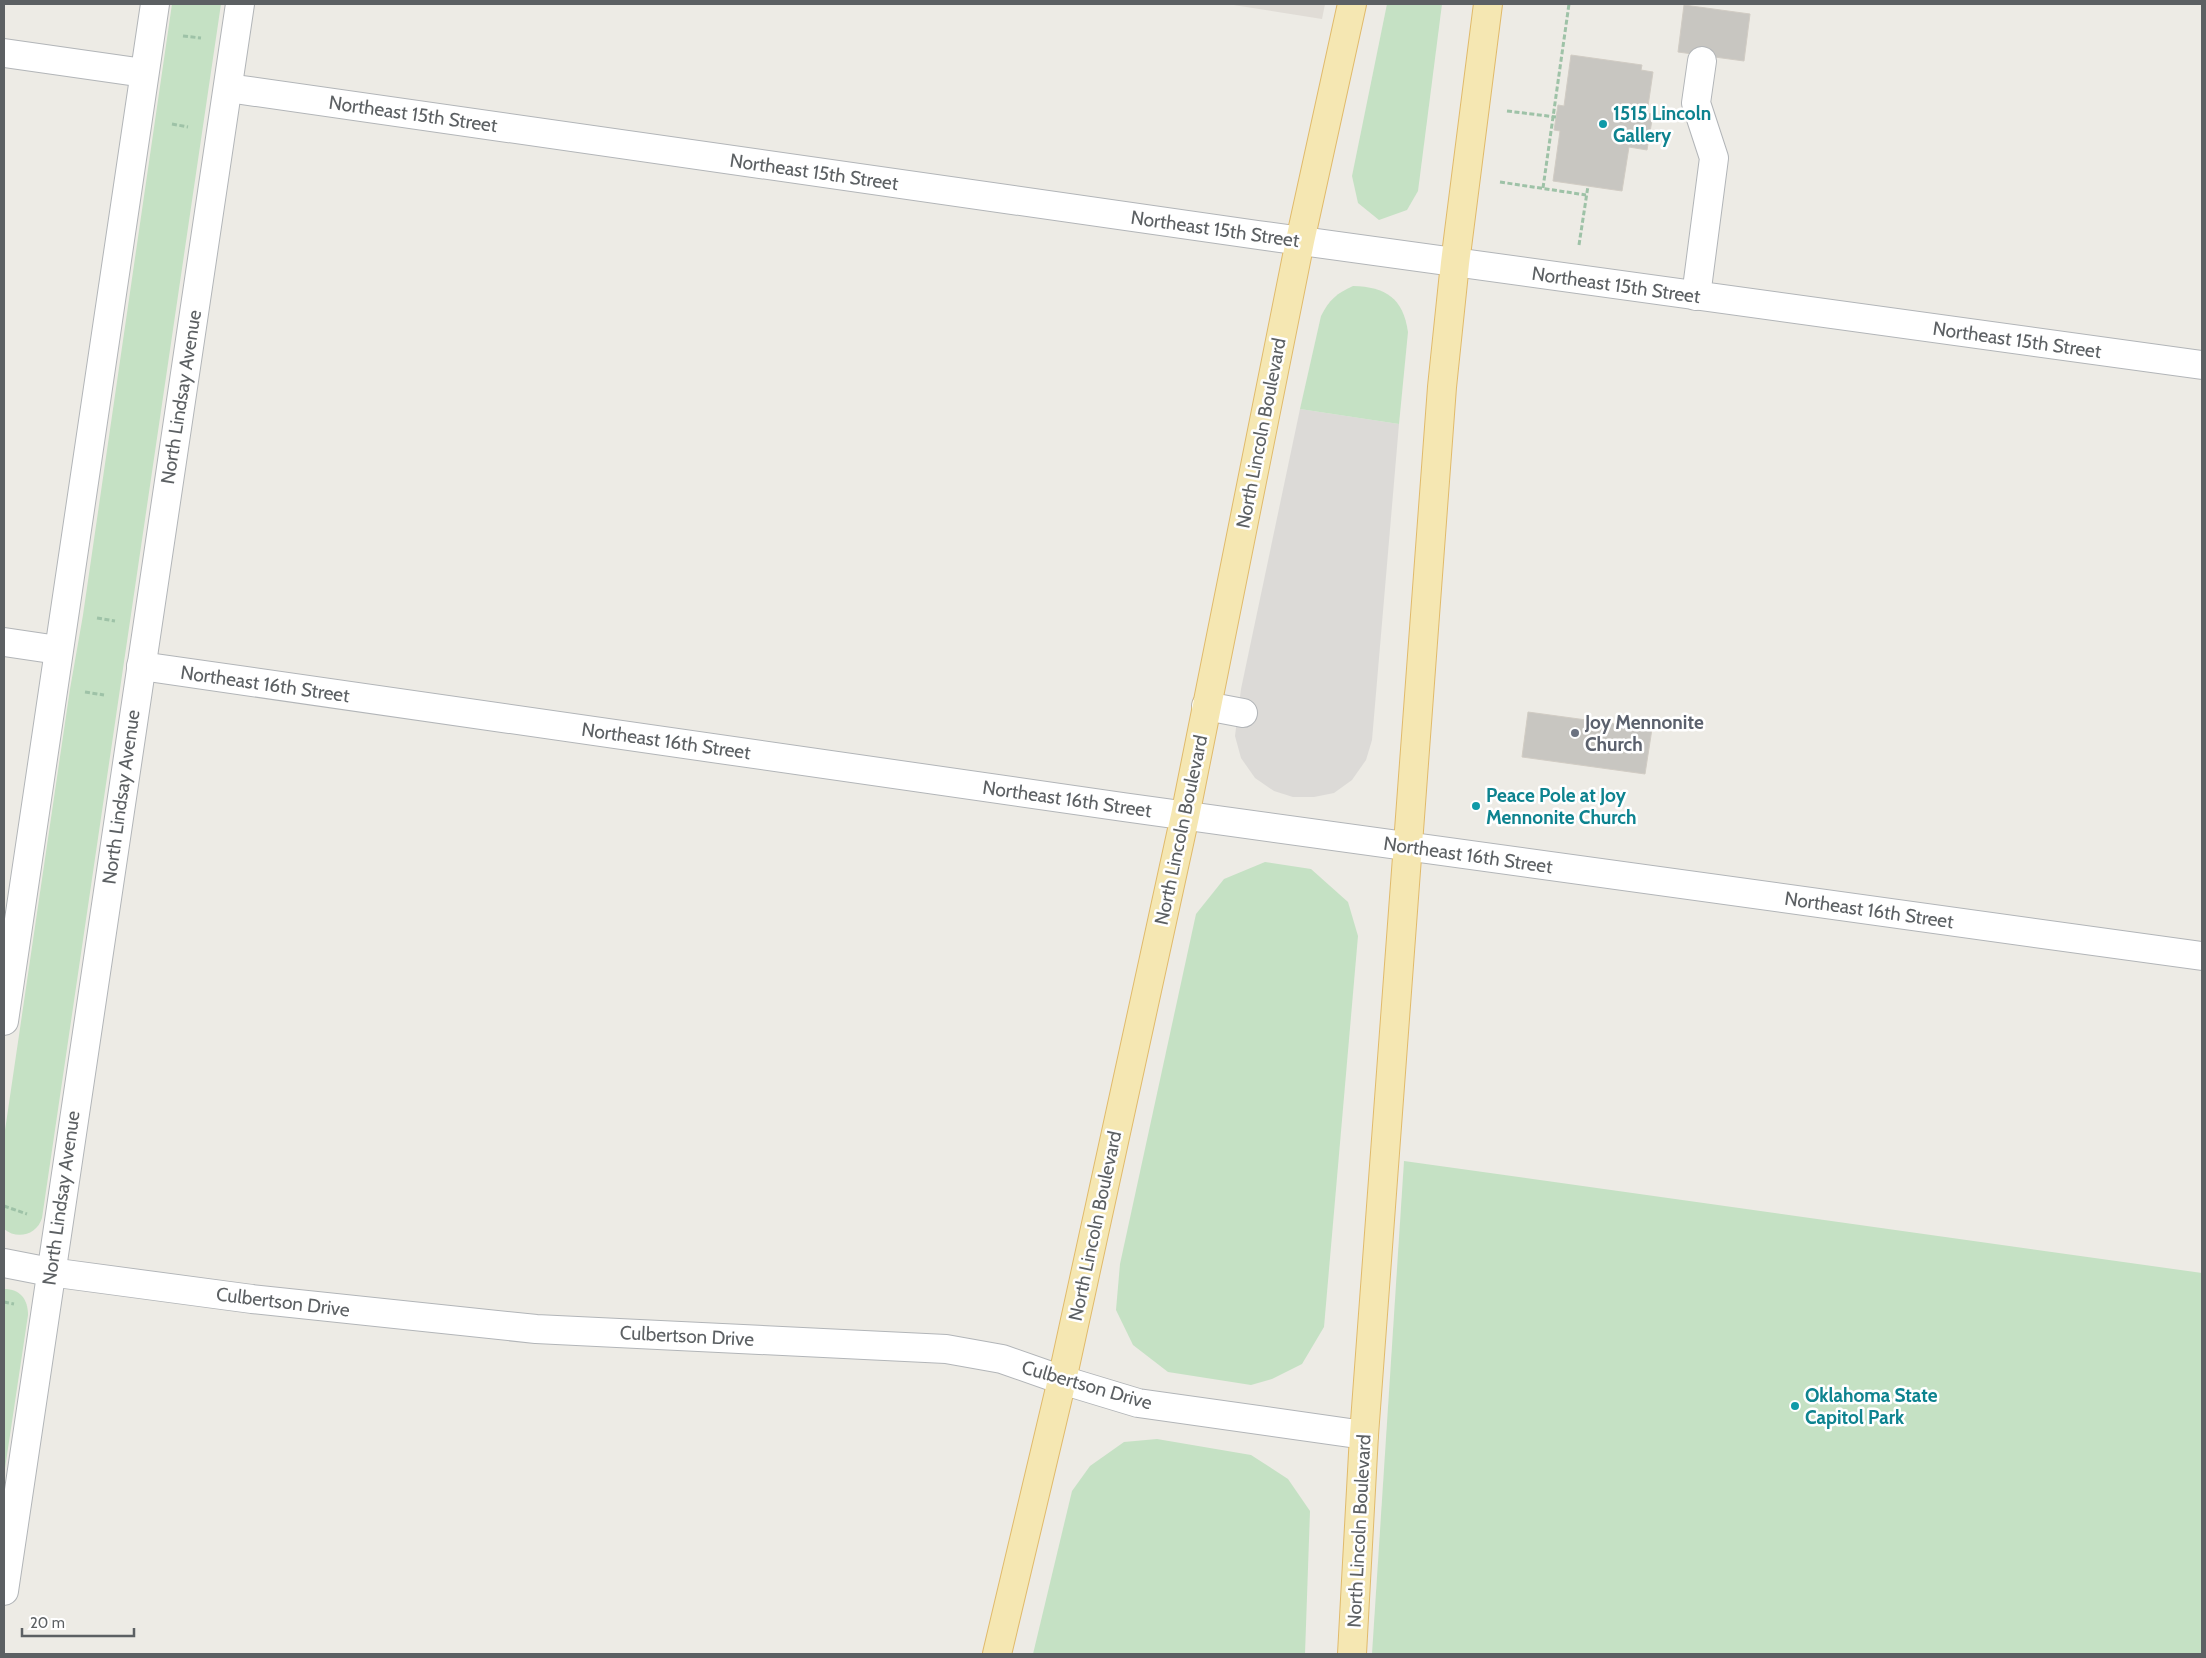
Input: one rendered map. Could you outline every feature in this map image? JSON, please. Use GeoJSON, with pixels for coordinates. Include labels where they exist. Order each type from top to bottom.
{"type":"FeatureCollection","features":[{"type":"Feature","properties":{"kind":"main road","name":"North Lincoln Boulevard"},"geometry":{"type":"LineString","coordinates":[[997,1654],[1062,1380],[1185,816],[1300,241],[1352,4]]}},
{"type":"Feature","properties":{"kind":"main road","name":"North Lincoln Boulevard"},"geometry":{"type":"LineString","coordinates":[[1352,1654],[1364,1435],[1406,847],[1442,387],[1455,263],[1488,4]]}},
{"type":"Feature","properties":{"kind":"street"},"geometry":{"type":"LineString","coordinates":[[4,1021],[155,4]]}},
{"type":"Feature","properties":{"kind":"street","name":"North Lindsay Avenue"},"geometry":{"type":"LineString","coordinates":[[4,1591],[240,4]]}},
{"type":"Feature","properties":{"kind":"street"},"geometry":{"type":"LineString","coordinates":[[4,53],[144,73]]}},
{"type":"Feature","properties":{"kind":"street"},"geometry":{"type":"LineString","coordinates":[[1696,296],[1714,158],[1696,103],[1702,61]]}},
{"type":"Feature","properties":{"kind":"street","name":"Northeast 15th Street"},"geometry":{"type":"LineString","coordinates":[[228,88],[1455,263],[2202,365]]}},
{"type":"Feature","properties":{"kind":"street"},"geometry":{"type":"LineString","coordinates":[[4,642],[58,650]]}},
{"type":"Feature","properties":{"kind":"street","name":"Northeast 16th Street"},"geometry":{"type":"LineString","coordinates":[[141,666],[1185,816],[2202,956]]}},
{"type":"Feature","properties":{"kind":"street"},"geometry":{"type":"LineString","coordinates":[[1206,706],[1243,713]]}},
{"type":"Feature","properties":{"kind":"street","name":"Culbertson Drive"},"geometry":{"type":"LineString","coordinates":[[4,1263],[50,1272],[252,1299],[536,1329],[946,1350],[1002,1359],[1062,1380],[1138,1403],[1364,1435]]}},
{"type":"Feature","properties":{"kind":"path"},"geometry":{"type":"LineString","coordinates":[[1543,188],[1569,4]]}},
{"type":"Feature","properties":{"kind":"path"},"geometry":{"type":"LineString","coordinates":[[179,36],[205,38]]}},
{"type":"Feature","properties":{"kind":"path"},"geometry":{"type":"LineString","coordinates":[[1498,110],[1554,117]]}},
{"type":"Feature","properties":{"kind":"path"},"geometry":{"type":"LineString","coordinates":[[165,124],[192,127]]}},
{"type":"Feature","properties":{"kind":"path"},"geometry":{"type":"LineString","coordinates":[[1498,182],[1586,195]]}},
{"type":"Feature","properties":{"kind":"path"},"geometry":{"type":"LineString","coordinates":[[1578,250],[1588,186]]}},
{"type":"Feature","properties":{"kind":"path"},"geometry":{"type":"LineString","coordinates":[[93,617],[120,622]]}},
{"type":"Feature","properties":{"kind":"path"},"geometry":{"type":"LineString","coordinates":[[81,691],[108,696]]}},
{"type":"Feature","properties":{"kind":"path"},"geometry":{"type":"LineString","coordinates":[[4,1206],[31,1215]]}},
{"type":"Feature","properties":{"kind":"shaded area"},"geometry":{"type":"Polygon","coordinates":[[[1227,4],[1325,4],[1322,19],[1227,4]]]}},
{"type":"Feature","properties":{"kind":"shaded area"},"geometry":{"type":"Polygon","coordinates":[[[1300,409],[1399,424],[1372,740],[1366,760],[1352,780],[1334,793],[1314,797],[1293,797],[1274,791],[1255,778],[1241,758],[1235,736],[1241,689],[1300,409]]]}},
{"type":"Feature","properties":{"kind":"green space"},"geometry":{"type":"Polygon","coordinates":[[[172,4],[221,4],[42,1218],[31,1232],[20,1235],[4,1229],[4,1137],[70,689],[83,615],[172,4]]]}},
{"type":"Feature","properties":{"kind":"green space"},"geometry":{"type":"Polygon","coordinates":[[[1387,4],[1442,4],[1418,191],[1407,210],[1379,220],[1358,203],[1352,176],[1387,4]]]}},
{"type":"Feature","properties":{"kind":"green space"},"geometry":{"type":"Polygon","coordinates":[[[1353,286],[1384,292],[1397,303],[1406,320],[1408,332],[1399,424],[1300,409],[1321,316],[1334,298],[1342,291],[1353,286]]]}},
{"type":"Feature","properties":{"kind":"green space"},"geometry":{"type":"Polygon","coordinates":[[[1265,862],[1311,869],[1348,902],[1358,936],[1324,1327],[1302,1364],[1272,1379],[1251,1385],[1168,1372],[1133,1345],[1116,1310],[1120,1264],[1196,914],[1224,879],[1265,862]]]}},
{"type":"Feature","properties":{"kind":"green space","name":"Oklahoma State Capitol Park"},"geometry":{"type":"Polygon","coordinates":[[[1404,1161],[2202,1273],[2202,1654],[1372,1654],[1404,1161]]]}},
{"type":"Feature","properties":{"kind":"green space"},"geometry":{"type":"Polygon","coordinates":[[[4,1289],[10,1289],[22,1296],[28,1309],[28,1315],[4,1475],[4,1289]]]}},
{"type":"Feature","properties":{"kind":"green space"},"geometry":{"type":"Polygon","coordinates":[[[1157,1439],[1251,1455],[1288,1479],[1310,1511],[1305,1654],[1033,1654],[1072,1491],[1090,1466],[1124,1442],[1157,1439]]]}},
{"type":"Feature","properties":{"kind":"building"},"geometry":{"type":"Polygon","coordinates":[[[1684,5],[1750,14],[1744,61],[1678,52],[1684,5]]]}},
{"type":"Feature","properties":{"kind":"building","name":"1515 Lincoln Gallery"},"geometry":{"type":"Polygon","coordinates":[[[1571,55],[1642,65],[1641,70],[1653,72],[1647,113],[1653,114],[1647,150],[1629,147],[1622,191],[1553,181],[1560,131],[1554,130],[1558,105],[1564,106],[1571,55]]]}},
{"type":"Feature","properties":{"kind":"building"},"geometry":{"type":"Polygon","coordinates":[[[1528,712],[1652,729],[1645,774],[1522,757],[1528,712]]]}},
{"type":"Feature","properties":{"kind":"place","name":"1515 Lincoln Gallery"},"geometry":{"type":"Point","coordinates":[1603,124]}},
{"type":"Feature","properties":{"kind":"place","name":"Joy Mennonite Church"},"geometry":{"type":"Point","coordinates":[1575,733]}},
{"type":"Feature","properties":{"kind":"place","name":"Peace Pole at Joy Mennonite Church"},"geometry":{"type":"Point","coordinates":[1476,806]}},
{"type":"Feature","properties":{"kind":"place","name":"Oklahoma State Capitol Park"},"geometry":{"type":"Point","coordinates":[1795,1406]}}]}
